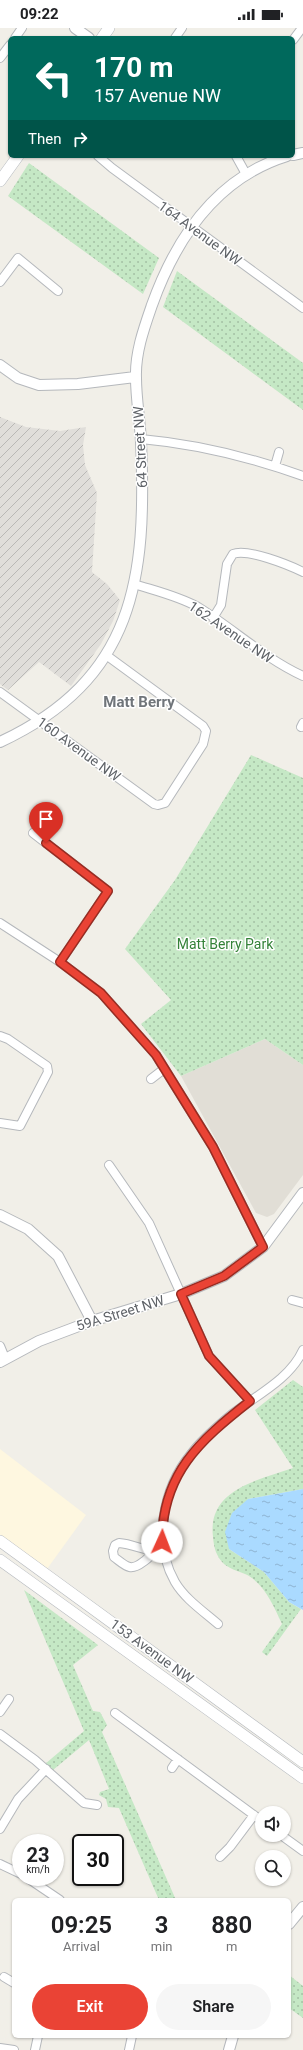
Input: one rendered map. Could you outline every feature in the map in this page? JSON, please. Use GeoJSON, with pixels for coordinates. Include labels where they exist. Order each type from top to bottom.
{"type":"FeatureCollection","features":[{"type":"Feature","properties":{"kind":"main road"},"geometry":{"type":"LineString","coordinates":[[0,181],[17,158]]}},
{"type":"Feature","properties":{"kind":"main road","name":"153 Avenue NW"},"geometry":{"type":"LineString","coordinates":[[0,1541],[303,1762]]}},
{"type":"Feature","properties":{"kind":"main road","name":"153 Avenue NW"},"geometry":{"type":"LineString","coordinates":[[0,1560],[303,1778]]}},
{"type":"Feature","properties":{"kind":"street"},"geometry":{"type":"LineString","coordinates":[[75,28],[86,36]]}},
{"type":"Feature","properties":{"kind":"street"},"geometry":{"type":"LineString","coordinates":[[295,37],[302,28]]}},
{"type":"Feature","properties":{"kind":"street"},"geometry":{"type":"LineString","coordinates":[[0,58],[8,48]]}},
{"type":"Feature","properties":{"kind":"street","name":"164 Avenue NW"},"geometry":{"type":"LineString","coordinates":[[101,158],[303,308]]}},
{"type":"Feature","properties":{"kind":"street"},"geometry":{"type":"LineString","coordinates":[[237,158],[246,174]]}},
{"type":"Feature","properties":{"kind":"street","name":"64 Street NW"},"geometry":{"type":"LineString","coordinates":[[0,742],[40,721],[61,706],[85,684],[106,655],[121,627],[134,584],[142,503],[141,439],[136,377],[143,332],[162,277],[177,248],[192,227],[218,196],[246,174],[282,158]]}},
{"type":"Feature","properties":{"kind":"street"},"geometry":{"type":"LineString","coordinates":[[0,282],[18,258],[58,291]]}},
{"type":"Feature","properties":{"kind":"street"},"geometry":{"type":"LineString","coordinates":[[0,365],[18,378],[39,385],[78,384],[136,377]]}},
{"type":"Feature","properties":{"kind":"street"},"geometry":{"type":"LineString","coordinates":[[141,439],[202,447],[275,466],[303,476]]}},
{"type":"Feature","properties":{"kind":"street"},"geometry":{"type":"LineString","coordinates":[[275,466],[279,452]]}},
{"type":"Feature","properties":{"kind":"street"},"geometry":{"type":"LineString","coordinates":[[214,618],[221,605],[227,564],[233,554],[243,552],[290,565],[303,572]]}},
{"type":"Feature","properties":{"kind":"street","name":"162 Avenue NW"},"geometry":{"type":"LineString","coordinates":[[134,584],[184,600],[214,618],[263,654],[303,676]]}},
{"type":"Feature","properties":{"kind":"street","name":"160 Avenue NW"},"geometry":{"type":"LineString","coordinates":[[0,692],[154,804],[158,805],[165,803],[203,744],[206,731],[203,726],[106,655]]}},
{"type":"Feature","properties":{"kind":"street"},"geometry":{"type":"LineString","coordinates":[[33,833],[108,891],[60,962]]}},
{"type":"Feature","properties":{"kind":"street"},"geometry":{"type":"LineString","coordinates":[[0,922],[60,962],[101,993],[156,1055],[213,1147],[263,1247]]}},
{"type":"Feature","properties":{"kind":"street"},"geometry":{"type":"LineString","coordinates":[[0,1036],[8,1039],[47,1066],[48,1072],[20,1126],[0,1123]]}},
{"type":"Feature","properties":{"kind":"street"},"geometry":{"type":"LineString","coordinates":[[151,1079],[164,1069]]}},
{"type":"Feature","properties":{"kind":"street"},"geometry":{"type":"LineString","coordinates":[[109,1166],[149,1223],[209,1356],[250,1401]]}},
{"type":"Feature","properties":{"kind":"street","name":"59A Street NW"},"geometry":{"type":"LineString","coordinates":[[3,1360],[38,1341],[92,1321],[181,1294],[224,1276],[263,1247],[303,1193]]}},
{"type":"Feature","properties":{"kind":"street"},"geometry":{"type":"LineString","coordinates":[[0,1215],[28,1229],[58,1256],[92,1321]]}},
{"type":"Feature","properties":{"kind":"street"},"geometry":{"type":"LineString","coordinates":[[292,1300],[303,1303]]}},
{"type":"Feature","properties":{"kind":"street"},"geometry":{"type":"LineString","coordinates":[[0,1346],[3,1360]]}},
{"type":"Feature","properties":{"kind":"street"},"geometry":{"type":"LineString","coordinates":[[218,1624],[182,1592],[172,1575],[163,1551],[164,1511],[170,1491],[181,1468],[200,1444],[223,1422],[287,1373],[297,1362],[303,1350]]}},
{"type":"Feature","properties":{"kind":"street"},"geometry":{"type":"LineString","coordinates":[[151,1552],[163,1551]]}},
{"type":"Feature","properties":{"kind":"street"},"geometry":{"type":"LineString","coordinates":[[0,1712],[9,1699]]}},
{"type":"Feature","properties":{"kind":"street"},"geometry":{"type":"LineString","coordinates":[[115,1713],[254,1815],[230,1847],[220,1857]]}},
{"type":"Feature","properties":{"kind":"street"},"geometry":{"type":"LineString","coordinates":[[0,1734],[46,1769],[84,1804],[97,1805]]}},
{"type":"Feature","properties":{"kind":"street"},"geometry":{"type":"LineString","coordinates":[[172,1768],[178,1759]]}},
{"type":"Feature","properties":{"kind":"street"},"geometry":{"type":"LineString","coordinates":[[0,1829],[18,1799],[46,1769]]}},
{"type":"Feature","properties":{"kind":"street"},"geometry":{"type":"LineString","coordinates":[[291,1842],[303,1851]]}},
{"type":"Feature","properties":{"kind":"street"},"geometry":{"type":"LineString","coordinates":[[0,1864],[12,1870]]}},
{"type":"Feature","properties":{"kind":"street"},"geometry":{"type":"LineString","coordinates":[[39,1886],[57,1898]]}},
{"type":"Feature","properties":{"kind":"street"},"geometry":{"type":"LineString","coordinates":[[291,1922],[303,1907]]}},
{"type":"Feature","properties":{"kind":"street"},"geometry":{"type":"LineString","coordinates":[[4,1977],[12,1982]]}},
{"type":"Feature","properties":{"kind":"street"},"geometry":{"type":"LineString","coordinates":[[35,2050],[38,2038]]}},
{"type":"Feature","properties":{"kind":"street"},"geometry":{"type":"LineString","coordinates":[[128,2050],[131,2038]]}},
{"type":"Feature","properties":{"kind":"street"},"geometry":{"type":"LineString","coordinates":[[229,2050],[232,2038]]}},
{"type":"Feature","properties":{"kind":"street"},"geometry":{"type":"LineString","coordinates":[[0,2048],[14,2050]]}},
{"type":"Feature","properties":{"kind":"shaded area"},"geometry":{"type":"Polygon","coordinates":[[[0,417],[26,427],[60,431],[86,427],[83,445],[85,465],[97,493],[92,572],[107,584],[120,600],[113,621],[101,644],[71,686],[39,662],[8,690],[0,684],[0,417]]]}},
{"type":"Feature","properties":{"kind":"shaded area"},"geometry":{"type":"Polygon","coordinates":[[[265,1039],[303,1065],[303,1175],[274,1214],[267,1217],[256,1213],[181,1076],[265,1039]]]}},
{"type":"Feature","properties":{"kind":"shaded area"},"geometry":{"type":"Polygon","coordinates":[[[0,1449],[86,1515],[47,1569],[0,1535],[0,1449]]]}},
{"type":"Feature","properties":{"kind":"green space"},"geometry":{"type":"Polygon","coordinates":[[[29,163],[159,258],[143,294],[8,196],[29,163]]]}},
{"type":"Feature","properties":{"kind":"green space"},"geometry":{"type":"Polygon","coordinates":[[[177,271],[303,363],[303,410],[163,307],[177,271]]]}},
{"type":"Feature","properties":{"kind":"green space","name":"Matt Berry Park"},"geometry":{"type":"Polygon","coordinates":[[[251,755],[303,778],[303,1065],[265,1039],[181,1076],[141,1024],[171,1000],[125,949],[175,880],[251,755]]]}},
{"type":"Feature","properties":{"kind":"green space"},"geometry":{"type":"Polygon","coordinates":[[[293,1380],[303,1387],[303,1489],[248,1499],[229,1549],[264,1572],[289,1602],[301,1609],[267,1656],[262,1652],[282,1624],[269,1598],[260,1586],[249,1576],[224,1564],[219,1558],[213,1541],[213,1521],[218,1508],[227,1497],[238,1489],[251,1482],[293,1468],[255,1410],[293,1380]]]}},
{"type":"Feature","properties":{"kind":"green space"},"geometry":{"type":"Polygon","coordinates":[[[24,1590],[98,1645],[73,1665],[93,1711],[100,1712],[107,1725],[102,1732],[175,1898],[158,1898],[119,1808],[108,1807],[106,1799],[99,1795],[100,1792],[109,1789],[89,1740],[53,1770],[45,1764],[84,1731],[24,1590]]]}},
{"type":"Feature","properties":{"kind":"green space"},"geometry":{"type":"Polygon","coordinates":[[[291,1977],[303,1986],[303,2018],[291,2009],[291,1977]]]}},
{"type":"Feature","properties":{"kind":"water"},"geometry":{"type":"Polygon","coordinates":[[[303,1489],[303,1610],[289,1602],[264,1572],[229,1549],[225,1532],[232,1513],[248,1499],[303,1489]]]}},
{"type":"Feature","properties":{"kind":"district","name":"Matt Berry"},"geometry":{"type":"Point","coordinates":[139,702]}},
{"type":"Feature","properties":{"kind":"route"},"geometry":{"type":"LineString","coordinates":[[46,843],[108,891],[60,962],[101,993],[156,1055],[213,1147],[263,1247],[224,1276],[181,1294],[204,1348],[209,1356],[250,1401],[223,1422],[200,1444],[181,1468],[170,1491],[164,1511],[162,1542]]}}]}
